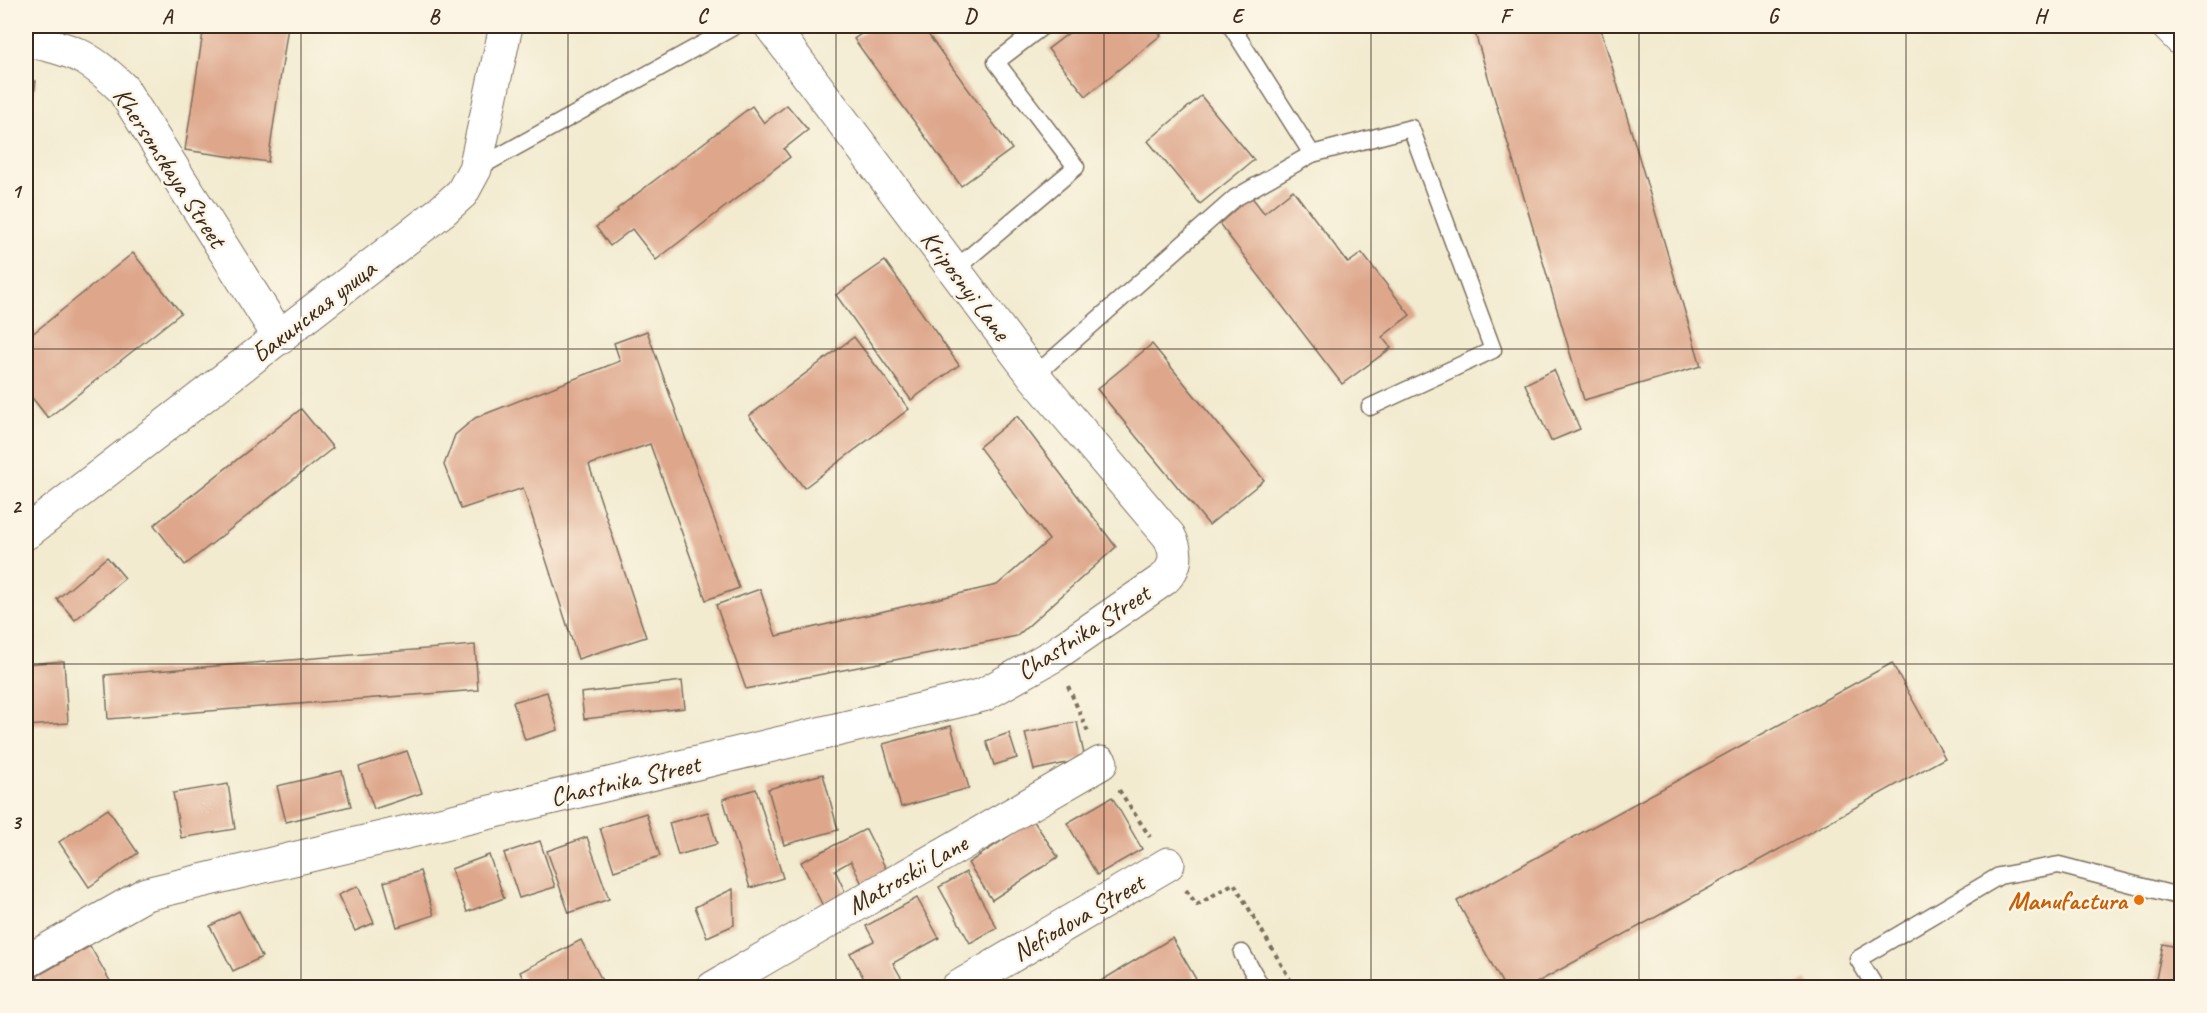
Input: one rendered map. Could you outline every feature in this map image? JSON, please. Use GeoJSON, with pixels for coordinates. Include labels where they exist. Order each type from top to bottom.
{"type":"FeatureCollection","features":[{"type":"Feature","properties":{"kind":"street","name":"Бакинская улица"},"geometry":{"type":"LineString","coordinates":[[26,533],[280,338],[462,193],[475,169],[506,26]]}},
{"type":"Feature","properties":{"kind":"street","name":"Kriposnyi Lane"},"geometry":{"type":"LineString","coordinates":[[771,26],[1034,376],[1169,536]]}},
{"type":"Feature","properties":{"kind":"street"},"geometry":{"type":"LineString","coordinates":[[2168,26],[2181,40]]}},
{"type":"Feature","properties":{"kind":"street","name":"Khersonskaya Street"},"geometry":{"type":"LineString","coordinates":[[26,40],[77,53],[101,68],[122,88],[280,338]]}},
{"type":"Feature","properties":{"kind":"street","name":"Chastnika Street"},"geometry":{"type":"LineString","coordinates":[[26,962],[146,894],[983,695],[1054,656],[1164,579],[1174,564],[1174,545],[1169,536]]}},
{"type":"Feature","properties":{"kind":"street","name":"Matroskii Lane"},"geometry":{"type":"LineString","coordinates":[[713,987],[1101,763]]}},
{"type":"Feature","properties":{"kind":"street","name":"Nefiodova Street"},"geometry":{"type":"LineString","coordinates":[[957,987],[1168,864]]}},
{"type":"Feature","properties":{"kind":"lane"},"geometry":{"type":"LineString","coordinates":[[475,169],[735,26]]}},
{"type":"Feature","properties":{"kind":"lane"},"geometry":{"type":"LineString","coordinates":[[954,270],[1076,167],[996,62],[1043,26]]}},
{"type":"Feature","properties":{"kind":"lane"},"geometry":{"type":"LineString","coordinates":[[1231,26],[1312,154]]}},
{"type":"Feature","properties":{"kind":"lane"},"geometry":{"type":"LineString","coordinates":[[1034,376],[1235,198],[1312,154],[1411,128],[1493,350],[1370,407]]}},
{"type":"Feature","properties":{"kind":"lane"},"geometry":{"type":"LineString","coordinates":[[1876,987],[1858,959],[1999,876],[2059,865],[2181,897]]}},
{"type":"Feature","properties":{"kind":"lane"},"geometry":{"type":"LineString","coordinates":[[1242,953],[1262,987]]}},
{"type":"Feature","properties":{"kind":"path"},"geometry":{"type":"LineString","coordinates":[[1168,864],[1197,905],[1234,883],[1295,987]]}},
{"type":"Feature","properties":{"kind":"building"},"geometry":{"type":"Polygon","coordinates":[[[204,26],[288,26],[268,162],[185,150],[204,26]]]}},
{"type":"Feature","properties":{"kind":"building"},"geometry":{"type":"Polygon","coordinates":[[[872,26],[922,26],[1012,149],[961,186],[854,39],[872,26]]]}},
{"type":"Feature","properties":{"kind":"building"},"geometry":{"type":"Polygon","coordinates":[[[1078,26],[1153,26],[1161,35],[1086,96],[1048,49],[1078,26]]]}},
{"type":"Feature","properties":{"kind":"building"},"geometry":{"type":"Polygon","coordinates":[[[1473,26],[1600,26],[1701,366],[1584,400],[1473,26]]]}},
{"type":"Feature","properties":{"kind":"building"},"geometry":{"type":"Polygon","coordinates":[[[26,79],[36,81],[27,134],[26,134],[26,79]]]}},
{"type":"Feature","properties":{"kind":"building"},"geometry":{"type":"Polygon","coordinates":[[[1201,96],[1254,160],[1200,204],[1148,141],[1201,96]]]}},
{"type":"Feature","properties":{"kind":"building"},"geometry":{"type":"Polygon","coordinates":[[[787,105],[808,130],[784,149],[790,157],[656,260],[632,229],[610,246],[596,227],[752,106],[764,123],[787,105]]]}},
{"type":"Feature","properties":{"kind":"building"},"geometry":{"type":"Polygon","coordinates":[[[1293,190],[1348,263],[1362,253],[1410,315],[1382,337],[1391,348],[1342,384],[1218,222],[1251,196],[1264,213],[1293,190]]]}},
{"type":"Feature","properties":{"kind":"building"},"geometry":{"type":"Polygon","coordinates":[[[133,253],[181,313],[48,418],[26,390],[26,339],[133,253]]]}},
{"type":"Feature","properties":{"kind":"building"},"geometry":{"type":"Polygon","coordinates":[[[885,261],[959,365],[911,400],[836,295],[885,261]]]}},
{"type":"Feature","properties":{"kind":"building"},"geometry":{"type":"Polygon","coordinates":[[[647,331],[739,588],[706,600],[650,444],[589,465],[646,637],[578,659],[523,488],[461,509],[444,465],[455,435],[475,418],[620,361],[614,343],[647,331]]]}},
{"type":"Feature","properties":{"kind":"building"},"geometry":{"type":"Polygon","coordinates":[[[854,337],[909,409],[804,488],[749,416],[854,337]]]}},
{"type":"Feature","properties":{"kind":"building"},"geometry":{"type":"Polygon","coordinates":[[[1152,344],[1264,480],[1209,525],[1097,389],[1152,344]]]}},
{"type":"Feature","properties":{"kind":"building"},"geometry":{"type":"Polygon","coordinates":[[[1554,370],[1580,429],[1551,441],[1525,384],[1554,370]]]}},
{"type":"Feature","properties":{"kind":"building"},"geometry":{"type":"Polygon","coordinates":[[[301,409],[333,448],[185,565],[154,525],[301,409]]]}},
{"type":"Feature","properties":{"kind":"building"},"geometry":{"type":"Polygon","coordinates":[[[1017,416],[1116,547],[1017,636],[746,689],[716,605],[760,589],[776,636],[997,585],[1049,540],[979,447],[1017,416]]]}},
{"type":"Feature","properties":{"kind":"building"},"geometry":{"type":"Polygon","coordinates":[[[107,557],[125,578],[75,620],[57,599],[107,557]]]}},
{"type":"Feature","properties":{"kind":"building"},"geometry":{"type":"Polygon","coordinates":[[[475,645],[478,690],[108,719],[105,675],[475,645]]]}},
{"type":"Feature","properties":{"kind":"building"},"geometry":{"type":"Polygon","coordinates":[[[64,661],[68,723],[26,726],[26,664],[64,661]]]}},
{"type":"Feature","properties":{"kind":"building"},"geometry":{"type":"Polygon","coordinates":[[[1892,663],[1945,758],[1527,988],[1505,988],[1457,901],[1892,663]]]}},
{"type":"Feature","properties":{"kind":"building"},"geometry":{"type":"Polygon","coordinates":[[[682,681],[685,708],[584,719],[581,693],[682,681]]]}},
{"type":"Feature","properties":{"kind":"building"},"geometry":{"type":"Polygon","coordinates":[[[547,692],[558,730],[525,740],[513,702],[547,692]]]}},
{"type":"Feature","properties":{"kind":"building"},"geometry":{"type":"Polygon","coordinates":[[[1077,722],[1085,759],[1034,770],[1025,733],[1077,722]]]}},
{"type":"Feature","properties":{"kind":"building"},"geometry":{"type":"Polygon","coordinates":[[[951,726],[969,788],[901,807],[883,744],[951,726]]]}},
{"type":"Feature","properties":{"kind":"building"},"geometry":{"type":"Polygon","coordinates":[[[1009,733],[1017,758],[994,765],[986,741],[1009,733]]]}},
{"type":"Feature","properties":{"kind":"building"},"geometry":{"type":"Polygon","coordinates":[[[407,751],[422,793],[374,809],[359,767],[407,751]]]}},
{"type":"Feature","properties":{"kind":"building"},"geometry":{"type":"Polygon","coordinates":[[[342,771],[351,806],[286,822],[277,786],[342,771]]]}},
{"type":"Feature","properties":{"kind":"building"},"geometry":{"type":"Polygon","coordinates":[[[823,774],[838,830],[784,845],[768,789],[823,774]]]}},
{"type":"Feature","properties":{"kind":"building"},"geometry":{"type":"Polygon","coordinates":[[[228,784],[235,829],[181,838],[173,793],[228,784]]]}},
{"type":"Feature","properties":{"kind":"building"},"geometry":{"type":"Polygon","coordinates":[[[756,789],[783,878],[750,888],[723,799],[756,789]]]}},
{"type":"Feature","properties":{"kind":"building"},"geometry":{"type":"Polygon","coordinates":[[[1112,797],[1142,849],[1097,875],[1067,823],[1112,797]]]}},
{"type":"Feature","properties":{"kind":"building"},"geometry":{"type":"Polygon","coordinates":[[[108,809],[138,853],[89,887],[59,842],[108,809]]]}},
{"type":"Feature","properties":{"kind":"building"},"geometry":{"type":"Polygon","coordinates":[[[708,812],[717,844],[678,855],[669,823],[708,812]]]}},
{"type":"Feature","properties":{"kind":"building"},"geometry":{"type":"Polygon","coordinates":[[[646,813],[660,856],[614,871],[600,828],[646,813]]]}},
{"type":"Feature","properties":{"kind":"building"},"geometry":{"type":"Polygon","coordinates":[[[1033,820],[1058,857],[992,900],[968,863],[1033,820]]]}},
{"type":"Feature","properties":{"kind":"building"},"geometry":{"type":"Polygon","coordinates":[[[866,829],[887,871],[862,884],[851,861],[835,870],[846,894],[823,906],[801,862],[866,829]]]}},
{"type":"Feature","properties":{"kind":"building"},"geometry":{"type":"Polygon","coordinates":[[[587,837],[609,899],[569,913],[547,851],[587,837]]]}},
{"type":"Feature","properties":{"kind":"building"},"geometry":{"type":"Polygon","coordinates":[[[540,841],[555,887],[519,898],[504,853],[540,841]]]}},
{"type":"Feature","properties":{"kind":"building"},"geometry":{"type":"Polygon","coordinates":[[[489,855],[504,898],[467,912],[451,869],[489,855]]]}},
{"type":"Feature","properties":{"kind":"building"},"geometry":{"type":"Polygon","coordinates":[[[420,871],[434,915],[397,927],[384,882],[420,871]]]}},
{"type":"Feature","properties":{"kind":"building"},"geometry":{"type":"Polygon","coordinates":[[[966,872],[997,928],[970,943],[939,887],[966,872]]]}},
{"type":"Feature","properties":{"kind":"building"},"geometry":{"type":"Polygon","coordinates":[[[358,886],[374,923],[355,931],[338,895],[358,886]]]}},
{"type":"Feature","properties":{"kind":"building"},"geometry":{"type":"Polygon","coordinates":[[[733,889],[734,925],[707,937],[695,907],[733,889]]]}},
{"type":"Feature","properties":{"kind":"building"},"geometry":{"type":"Polygon","coordinates":[[[917,898],[939,938],[893,963],[906,986],[869,988],[850,953],[874,941],[866,926],[917,898]]]}},
{"type":"Feature","properties":{"kind":"building"},"geometry":{"type":"Polygon","coordinates":[[[239,911],[262,957],[233,971],[210,926],[239,911]]]}},
{"type":"Feature","properties":{"kind":"building"},"geometry":{"type":"Polygon","coordinates":[[[1172,938],[1200,986],[1197,988],[1096,988],[1094,985],[1172,938]]]}},
{"type":"Feature","properties":{"kind":"building"},"geometry":{"type":"Polygon","coordinates":[[[581,940],[606,988],[528,988],[520,972],[581,940]]]}},
{"type":"Feature","properties":{"kind":"building"},"geometry":{"type":"Polygon","coordinates":[[[2163,944],[2182,948],[2182,984],[2156,979],[2163,944]]]}},
{"type":"Feature","properties":{"kind":"building"},"geometry":{"type":"Polygon","coordinates":[[[90,946],[114,988],[44,988],[37,976],[90,946]]]}},
{"type":"Feature","properties":{"kind":"building"},"geometry":{"type":"Polygon","coordinates":[[[1806,980],[1811,988],[1793,988],[1806,980]]]}},
{"type":"Feature","properties":{"kind":"place","name":"Manufactura"},"geometry":{"type":"Point","coordinates":[2139,900]}}]}
